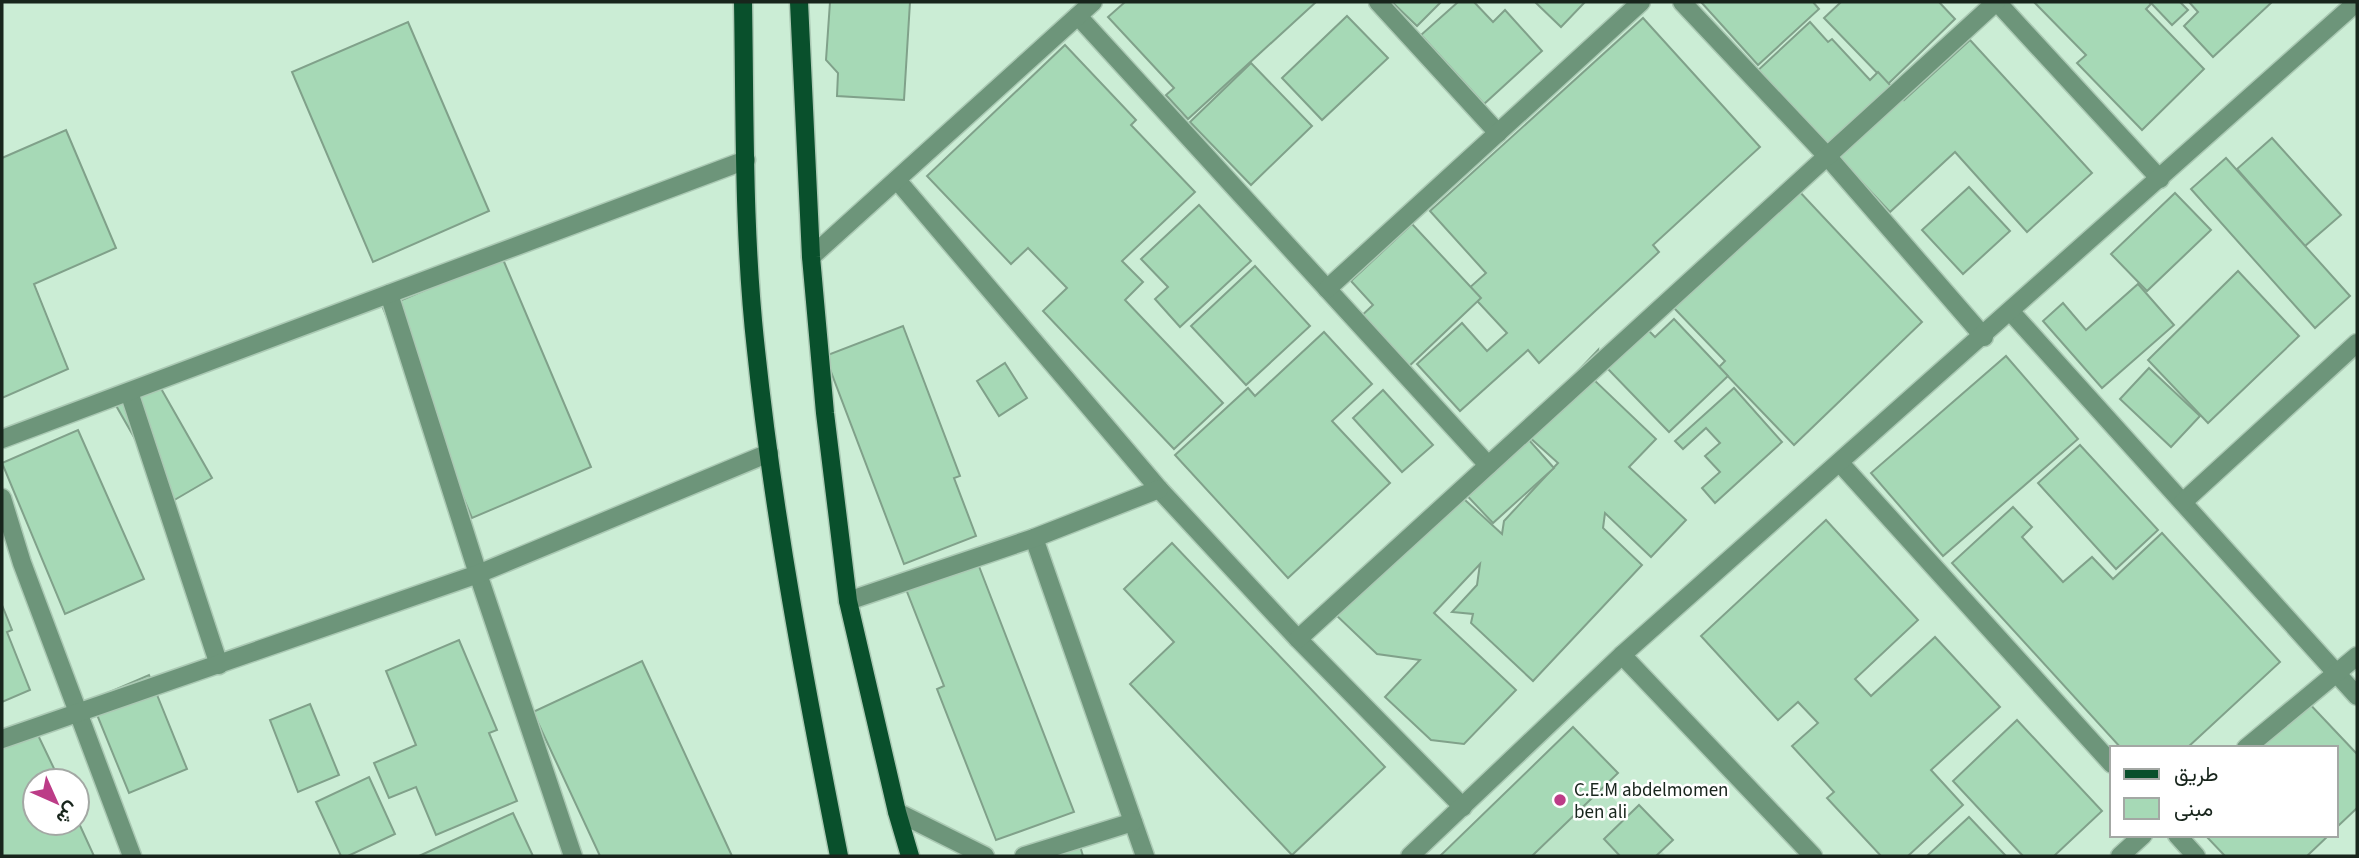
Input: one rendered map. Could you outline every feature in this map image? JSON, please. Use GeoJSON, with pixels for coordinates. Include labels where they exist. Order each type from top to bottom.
{"type":"FeatureCollection","features":[{"type":"Feature","properties":{"kind":"main road"},"geometry":{"type":"LineString","coordinates":[[743,2],[746,160],[755,348],[799,650],[839,856]]}},
{"type":"Feature","properties":{"kind":"main road"},"geometry":{"type":"LineString","coordinates":[[799,2],[811,257],[825,413],[848,601],[897,812],[911,856]]}},
{"type":"Feature","properties":{"kind":"street"},"geometry":{"type":"LineString","coordinates":[[811,257],[1093,2]]}},
{"type":"Feature","properties":{"kind":"street"},"geometry":{"type":"LineString","coordinates":[[1378,2],[1498,133]]}},
{"type":"Feature","properties":{"kind":"street"},"geometry":{"type":"LineString","coordinates":[[1327,289],[1641,2]]}},
{"type":"Feature","properties":{"kind":"street"},"geometry":{"type":"LineString","coordinates":[[1682,2],[1827,156],[1984,337]]}},
{"type":"Feature","properties":{"kind":"street"},"geometry":{"type":"LineString","coordinates":[[1298,639],[1997,2],[2160,179]]}},
{"type":"Feature","properties":{"kind":"street"},"geometry":{"type":"LineString","coordinates":[[1410,856],[1622,655],[1984,337],[2357,2]]}},
{"type":"Feature","properties":{"kind":"street"},"geometry":{"type":"LineString","coordinates":[[1078,16],[1488,465]]}},
{"type":"Feature","properties":{"kind":"street"},"geometry":{"type":"LineString","coordinates":[[2,439],[237,348],[746,160]]}},
{"type":"Feature","properties":{"kind":"street"},"geometry":{"type":"LineString","coordinates":[[897,180],[1159,489],[1298,639],[1463,807]]}},
{"type":"Feature","properties":{"kind":"street"},"geometry":{"type":"LineString","coordinates":[[389,294],[478,574],[573,856]]}},
{"type":"Feature","properties":{"kind":"street"},"geometry":{"type":"LineString","coordinates":[[2011,312],[2357,696]]}},
{"type":"Feature","properties":{"kind":"street"},"geometry":{"type":"LineString","coordinates":[[2183,502],[2357,343]]}},
{"type":"Feature","properties":{"kind":"street"},"geometry":{"type":"LineString","coordinates":[[129,392],[219,665]]}},
{"type":"Feature","properties":{"kind":"street"},"geometry":{"type":"LineString","coordinates":[[2,739],[478,574],[769,453]]}},
{"type":"Feature","properties":{"kind":"street"},"geometry":{"type":"LineString","coordinates":[[1840,463],[2110,762]]}},
{"type":"Feature","properties":{"kind":"street"},"geometry":{"type":"LineString","coordinates":[[848,601],[1034,538],[1159,489]]}},
{"type":"Feature","properties":{"kind":"street"},"geometry":{"type":"LineString","coordinates":[[2,498],[22,563],[132,856]]}},
{"type":"Feature","properties":{"kind":"street"},"geometry":{"type":"LineString","coordinates":[[1034,538],[1145,856]]}},
{"type":"Feature","properties":{"kind":"street"},"geometry":{"type":"LineString","coordinates":[[1622,655],[1814,856]]}},
{"type":"Feature","properties":{"kind":"street"},"geometry":{"type":"LineString","coordinates":[[2248,746],[2357,656]]}},
{"type":"Feature","properties":{"kind":"street"},"geometry":{"type":"LineString","coordinates":[[897,812],[985,856]]}},
{"type":"Feature","properties":{"kind":"street"},"geometry":{"type":"LineString","coordinates":[[1024,856],[1133,822]]}},
{"type":"Feature","properties":{"kind":"street"},"geometry":{"type":"LineString","coordinates":[[2120,856],[2141,837]]}},
{"type":"Feature","properties":{"kind":"street"},"geometry":{"type":"LineString","coordinates":[[2179,837],[2196,856]]}},
{"type":"Feature","properties":{"kind":"shaded area","name":"C.E.M abdelmomen ben ali"},"geometry":{"type":"Polygon","coordinates":[[[1565,745],[1666,856],[1444,856],[1565,745]]]}},
{"type":"Feature","properties":{"kind":"building"},"geometry":{"type":"Polygon","coordinates":[[[830,2],[910,2],[904,100],[837,96],[838,73],[826,60],[830,2]]]}},
{"type":"Feature","properties":{"kind":"building"},"geometry":{"type":"Polygon","coordinates":[[[1125,2],[1316,2],[1188,119],[1166,95],[1174,88],[1108,17],[1125,2]]]}},
{"type":"Feature","properties":{"kind":"building"},"geometry":{"type":"Polygon","coordinates":[[[1392,2],[1441,2],[1417,26],[1392,2]]]}},
{"type":"Feature","properties":{"kind":"building"},"geometry":{"type":"Polygon","coordinates":[[[1458,2],[1474,2],[1493,22],[1505,10],[1542,51],[1484,104],[1421,35],[1458,2]]]}},
{"type":"Feature","properties":{"kind":"building"},"geometry":{"type":"Polygon","coordinates":[[[1535,2],[1585,2],[1561,27],[1535,2]]]}},
{"type":"Feature","properties":{"kind":"building"},"geometry":{"type":"Polygon","coordinates":[[[1701,2],[1813,2],[1819,9],[1758,65],[1701,2]]]}},
{"type":"Feature","properties":{"kind":"building"},"geometry":{"type":"Polygon","coordinates":[[[1841,2],[1939,2],[1955,19],[1888,84],[1824,18],[1841,2]]]}},
{"type":"Feature","properties":{"kind":"building"},"geometry":{"type":"Polygon","coordinates":[[[2034,2],[2149,2],[2151,4],[2146,9],[2204,69],[2142,130],[2077,63],[2086,55],[2034,2]]]}},
{"type":"Feature","properties":{"kind":"building"},"geometry":{"type":"Polygon","coordinates":[[[2150,2],[2180,2],[2188,10],[2172,25],[2150,2]]]}},
{"type":"Feature","properties":{"kind":"building"},"geometry":{"type":"Polygon","coordinates":[[[2189,2],[2272,2],[2213,57],[2184,26],[2198,12],[2189,2]]]}},
{"type":"Feature","properties":{"kind":"building"},"geometry":{"type":"Polygon","coordinates":[[[1347,16],[1388,58],[1322,120],[1282,78],[1347,16]]]}},
{"type":"Feature","properties":{"kind":"building"},"geometry":{"type":"Polygon","coordinates":[[[1643,18],[1760,147],[1653,245],[1659,252],[1539,363],[1528,350],[1460,411],[1417,364],[1462,323],[1487,351],[1507,333],[1467,290],[1486,273],[1430,211],[1643,18]]]}},
{"type":"Feature","properties":{"kind":"building"},"geometry":{"type":"Polygon","coordinates":[[[408,22],[489,211],[373,262],[292,72],[408,22]]]}},
{"type":"Feature","properties":{"kind":"building"},"geometry":{"type":"Polygon","coordinates":[[[1810,22],[1828,42],[1832,39],[1870,80],[1878,72],[1904,100],[1970,40],[2092,173],[2027,232],[1955,152],[1890,212],[1825,143],[1754,74],[1810,22]]]}},
{"type":"Feature","properties":{"kind":"building"},"geometry":{"type":"Polygon","coordinates":[[[1065,45],[1136,120],[1131,125],[1195,192],[1122,261],[1143,282],[1125,300],[1223,403],[1174,449],[1043,311],[1067,288],[1028,248],[1011,264],[927,176],[1065,45]]]}},
{"type":"Feature","properties":{"kind":"building"},"geometry":{"type":"Polygon","coordinates":[[[1251,63],[1312,126],[1251,185],[1190,122],[1251,63]]]}},
{"type":"Feature","properties":{"kind":"building"},"geometry":{"type":"Polygon","coordinates":[[[66,130],[116,248],[34,284],[68,369],[2,398],[2,158],[66,130]]]}},
{"type":"Feature","properties":{"kind":"building"},"geometry":{"type":"Polygon","coordinates":[[[2272,138],[2341,215],[2305,246],[2237,169],[2272,138]]]}},
{"type":"Feature","properties":{"kind":"building"},"geometry":{"type":"Polygon","coordinates":[[[2226,158],[2350,296],[2315,328],[2191,189],[2226,158]]]}},
{"type":"Feature","properties":{"kind":"building"},"geometry":{"type":"Polygon","coordinates":[[[1969,187],[2010,231],[1963,274],[1922,230],[1969,187]]]}},
{"type":"Feature","properties":{"kind":"building"},"geometry":{"type":"Polygon","coordinates":[[[1797,189],[1922,322],[1794,445],[1719,367],[1725,361],[1674,308],[1797,189]]]}},
{"type":"Feature","properties":{"kind":"building"},"geometry":{"type":"Polygon","coordinates":[[[2175,193],[2211,230],[2147,291],[2111,254],[2175,193]]]}},
{"type":"Feature","properties":{"kind":"building"},"geometry":{"type":"Polygon","coordinates":[[[1199,205],[1251,261],[1180,327],[1155,299],[1168,287],[1141,259],[1199,205]]]}},
{"type":"Feature","properties":{"kind":"building"},"geometry":{"type":"Polygon","coordinates":[[[1412,224],[1481,298],[1405,370],[1357,320],[1373,305],[1351,281],[1412,224]]]}},
{"type":"Feature","properties":{"kind":"building"},"geometry":{"type":"Polygon","coordinates":[[[502,257],[591,467],[472,518],[383,308],[502,257]]]}},
{"type":"Feature","properties":{"kind":"building"},"geometry":{"type":"Polygon","coordinates":[[[1255,266],[1310,326],[1246,385],[1191,326],[1255,266]]]}},
{"type":"Feature","properties":{"kind":"building"},"geometry":{"type":"Polygon","coordinates":[[[2238,271],[2299,336],[2208,423],[2148,360],[2238,271]]]}},
{"type":"Feature","properties":{"kind":"building"},"geometry":{"type":"Polygon","coordinates":[[[2138,284],[2174,325],[2102,388],[2043,321],[2063,303],[2086,330],[2138,284]]]}},
{"type":"Feature","properties":{"kind":"building"},"geometry":{"type":"Polygon","coordinates":[[[1674,319],[1728,376],[1669,432],[1607,368],[1647,329],[1655,337],[1674,319]]]}},
{"type":"Feature","properties":{"kind":"building"},"geometry":{"type":"Polygon","coordinates":[[[903,326],[960,476],[954,478],[976,536],[904,564],[825,356],[903,326]]]}},
{"type":"Feature","properties":{"kind":"building"},"geometry":{"type":"Polygon","coordinates":[[[1324,332],[1372,384],[1332,421],[1390,483],[1288,578],[1175,455],[1248,388],[1255,396],[1324,332]]]}},
{"type":"Feature","properties":{"kind":"building"},"geometry":{"type":"Polygon","coordinates":[[[1598,350],[1594,380],[1656,439],[1629,467],[1686,520],[1651,557],[1605,513],[1603,528],[1642,565],[1533,681],[1471,623],[1473,614],[1452,612],[1477,585],[1480,564],[1434,613],[1516,690],[1464,744],[1431,740],[1385,697],[1420,660],[1377,654],[1335,614],[1453,489],[1502,534],[1504,521],[1558,463],[1527,435],[1560,390],[1598,350]]]}},
{"type":"Feature","properties":{"kind":"building"},"geometry":{"type":"Polygon","coordinates":[[[2006,356],[2078,439],[1943,556],[1871,473],[2006,356]]]}},
{"type":"Feature","properties":{"kind":"building"},"geometry":{"type":"Polygon","coordinates":[[[1005,363],[1027,398],[999,416],[977,381],[1005,363]]]}},
{"type":"Feature","properties":{"kind":"building"},"geometry":{"type":"Polygon","coordinates":[[[2149,368],[2200,416],[2171,447],[2120,399],[2149,368]]]}},
{"type":"Feature","properties":{"kind":"building"},"geometry":{"type":"Polygon","coordinates":[[[155,378],[212,478],[171,502],[114,402],[155,378]]]}},
{"type":"Feature","properties":{"kind":"building"},"geometry":{"type":"Polygon","coordinates":[[[1734,388],[1782,442],[1715,503],[1702,488],[1720,472],[1705,456],[1720,443],[1706,428],[1683,449],[1675,441],[1734,388]]]}},
{"type":"Feature","properties":{"kind":"building"},"geometry":{"type":"Polygon","coordinates":[[[1383,390],[1433,445],[1402,472],[1353,418],[1383,390]]]}},
{"type":"Feature","properties":{"kind":"building"},"geometry":{"type":"Polygon","coordinates":[[[1519,429],[1554,468],[1493,523],[1457,485],[1519,429]]]}},
{"type":"Feature","properties":{"kind":"building"},"geometry":{"type":"Polygon","coordinates":[[[78,430],[144,579],[65,614],[2,463],[78,430]]]}},
{"type":"Feature","properties":{"kind":"building"},"geometry":{"type":"Polygon","coordinates":[[[2080,445],[2158,530],[2116,569],[2038,483],[2080,445]]]}},
{"type":"Feature","properties":{"kind":"building"},"geometry":{"type":"Polygon","coordinates":[[[2013,507],[2032,527],[2022,537],[2063,582],[2092,557],[2113,579],[2162,533],[2280,662],[2189,746],[2119,746],[1952,563],[2013,507]]]}},
{"type":"Feature","properties":{"kind":"building"},"geometry":{"type":"Polygon","coordinates":[[[1826,520],[1918,620],[1855,679],[1871,696],[1935,637],[2000,707],[1931,770],[1963,805],[1908,856],[1881,856],[1827,798],[1834,792],[1792,746],[1818,723],[1798,702],[1778,720],[1701,636],[1826,520]]]}},
{"type":"Feature","properties":{"kind":"building"},"geometry":{"type":"Polygon","coordinates":[[[1172,543],[1385,767],[1292,855],[1130,684],[1174,642],[1124,589],[1172,543]]]}},
{"type":"Feature","properties":{"kind":"building"},"geometry":{"type":"Polygon","coordinates":[[[975,556],[1074,812],[996,840],[937,689],[944,686],[904,584],[975,556]]]}},
{"type":"Feature","properties":{"kind":"building"},"geometry":{"type":"Polygon","coordinates":[[[2,605],[12,630],[7,632],[30,690],[2,702],[2,605]]]}},
{"type":"Feature","properties":{"kind":"building"},"geometry":{"type":"Polygon","coordinates":[[[459,640],[497,730],[489,733],[517,801],[436,835],[416,787],[389,798],[374,763],[416,745],[386,671],[459,640]]]}},
{"type":"Feature","properties":{"kind":"building"},"geometry":{"type":"Polygon","coordinates":[[[642,661],[732,856],[600,856],[533,712],[642,661]]]}},
{"type":"Feature","properties":{"kind":"building"},"geometry":{"type":"Polygon","coordinates":[[[149,675],[187,769],[129,793],[91,700],[149,675]]]}},
{"type":"Feature","properties":{"kind":"building"},"geometry":{"type":"Polygon","coordinates":[[[2304,698],[2357,754],[2357,808],[2338,826],[2338,746],[2255,746],[2304,698]]]}},
{"type":"Feature","properties":{"kind":"building"},"geometry":{"type":"Polygon","coordinates":[[[310,704],[339,775],[298,792],[270,720],[310,704]]]}},
{"type":"Feature","properties":{"kind":"building"},"geometry":{"type":"Polygon","coordinates":[[[2017,720],[2102,811],[2054,856],[2023,856],[1953,781],[2017,720]]]}},
{"type":"Feature","properties":{"kind":"building","name":"C.E.M abdelmomen ben ali"},"geometry":{"type":"Polygon","coordinates":[[[1573,727],[1618,773],[1532,856],[1440,856],[1573,727]]]}},
{"type":"Feature","properties":{"kind":"building"},"geometry":{"type":"Polygon","coordinates":[[[36,731],[53,767],[21,767],[21,837],[85,837],[94,856],[2,856],[2,747],[36,731]]]}},
{"type":"Feature","properties":{"kind":"building"},"geometry":{"type":"Polygon","coordinates":[[[369,777],[395,834],[348,856],[341,856],[316,802],[369,777]]]}},
{"type":"Feature","properties":{"kind":"building"},"geometry":{"type":"Polygon","coordinates":[[[1639,805],[1673,840],[1656,856],[1620,856],[1604,839],[1639,805]]]}},
{"type":"Feature","properties":{"kind":"building"},"geometry":{"type":"Polygon","coordinates":[[[513,813],[533,856],[419,856],[513,813]]]}},
{"type":"Feature","properties":{"kind":"building"},"geometry":{"type":"Polygon","coordinates":[[[1969,817],[2006,856],[1927,856],[1969,817]]]}},
{"type":"Feature","properties":{"kind":"building"},"geometry":{"type":"Polygon","coordinates":[[[1077,836],[1083,856],[1016,856],[1077,836]]]}},
{"type":"Feature","properties":{"kind":"building"},"geometry":{"type":"Polygon","coordinates":[[[2207,837],[2327,837],[2307,856],[2225,856],[2207,837]]]}},
{"type":"Feature","properties":{"kind":"place","name":"C.E.M abdelmomen ben ali"},"geometry":{"type":"Point","coordinates":[1560,800]}}]}
